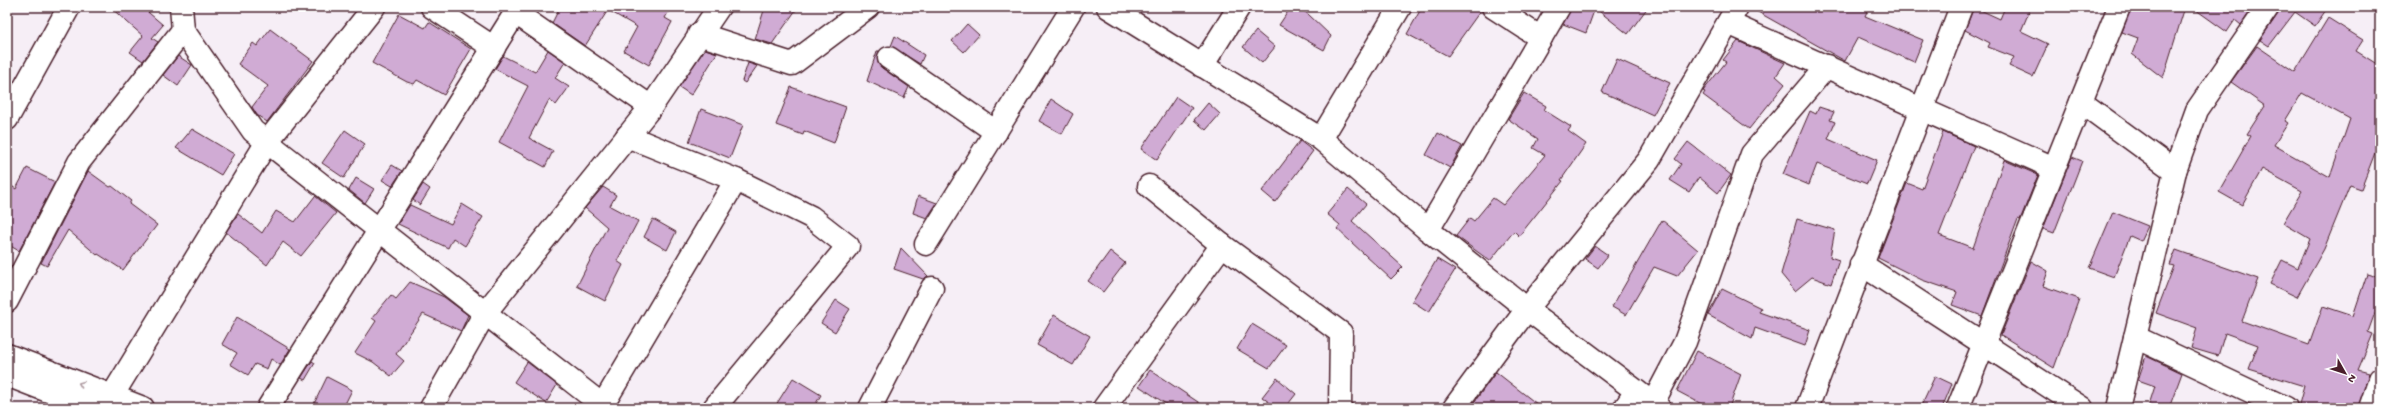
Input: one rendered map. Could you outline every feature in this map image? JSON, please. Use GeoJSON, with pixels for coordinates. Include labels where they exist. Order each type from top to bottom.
{"type":"FeatureCollection","features":[{"type":"Feature","properties":{"kind":"street"},"geometry":{"type":"LineString","coordinates":[[9,110],[69,7]]}},
{"type":"Feature","properties":{"kind":"street"},"geometry":{"type":"LineString","coordinates":[[181,7],[182,30],[253,131],[603,407],[736,180]]}},
{"type":"Feature","properties":{"kind":"street"},"geometry":{"type":"LineString","coordinates":[[109,402],[267,142],[374,7]]}},
{"type":"Feature","properties":{"kind":"street"},"geometry":{"type":"LineString","coordinates":[[432,7],[494,48]]}},
{"type":"Feature","properties":{"kind":"street"},"geometry":{"type":"LineString","coordinates":[[432,408],[485,313],[651,106],[719,7]]}},
{"type":"Feature","properties":{"kind":"street"},"geometry":{"type":"LineString","coordinates":[[699,34],[792,64],[868,7]]}},
{"type":"Feature","properties":{"kind":"street"},"geometry":{"type":"LineString","coordinates":[[926,244],[1073,7]]}},
{"type":"Feature","properties":{"kind":"street"},"geometry":{"type":"LineString","coordinates":[[1108,7],[1320,139],[1428,230],[1643,402],[1685,342],[1752,154],[1827,66]]}},
{"type":"Feature","properties":{"kind":"street"},"geometry":{"type":"LineString","coordinates":[[1202,66],[1239,7]]}},
{"type":"Feature","properties":{"kind":"street"},"geometry":{"type":"LineString","coordinates":[[1320,139],[1400,7]]}},
{"type":"Feature","properties":{"kind":"street"},"geometry":{"type":"LineString","coordinates":[[1493,7],[1541,38]]}},
{"type":"Feature","properties":{"kind":"street"},"geometry":{"type":"LineString","coordinates":[[1428,230],[1559,7]]}},
{"type":"Feature","properties":{"kind":"street"},"geometry":{"type":"LineString","coordinates":[[1807,408],[1861,264],[1961,7]]}},
{"type":"Feature","properties":{"kind":"street"},"geometry":{"type":"LineString","coordinates":[[1958,408],[2119,7]]}},
{"type":"Feature","properties":{"kind":"street"},"geometry":{"type":"LineString","coordinates":[[2118,408],[2175,171],[2197,110],[2268,7]]}},
{"type":"Feature","properties":{"kind":"street"},"geometry":{"type":"LineString","coordinates":[[268,408],[517,10],[651,106]]}},
{"type":"Feature","properties":{"kind":"street"},"geometry":{"type":"LineString","coordinates":[[1454,408],[1527,309],[1649,160],[1732,15],[1827,66],[2054,168]]}},
{"type":"Feature","properties":{"kind":"street"},"geometry":{"type":"LineString","coordinates":[[7,301],[78,162],[182,30]]}},
{"type":"Feature","properties":{"kind":"street"},"geometry":{"type":"LineString","coordinates":[[888,58],[996,132]]}},
{"type":"Feature","properties":{"kind":"street"},"geometry":{"type":"LineString","coordinates":[[2081,102],[2175,171]]}},
{"type":"Feature","properties":{"kind":"street"},"geometry":{"type":"LineString","coordinates":[[627,136],[736,180],[811,217],[848,246],[714,408]]}},
{"type":"Feature","properties":{"kind":"street"},"geometry":{"type":"LineString","coordinates":[[1149,186],[1222,245],[1341,333],[1340,408]]}},
{"type":"Feature","properties":{"kind":"street"},"geometry":{"type":"LineString","coordinates":[[1104,408],[1222,245]]}},
{"type":"Feature","properties":{"kind":"street"},"geometry":{"type":"LineString","coordinates":[[1861,264],[2082,408]]}},
{"type":"Feature","properties":{"kind":"street"},"geometry":{"type":"LineString","coordinates":[[870,408],[932,288]]}},
{"type":"Feature","properties":{"kind":"street"},"geometry":{"type":"LineString","coordinates":[[2135,337],[2286,408]]}},
{"type":"Feature","properties":{"kind":"street"},"geometry":{"type":"LineString","coordinates":[[7,355],[109,402],[143,408]]}},
{"type":"Feature","properties":{"kind":"street"},"geometry":{"type":"LineString","coordinates":[[7,375],[92,408]]}},
{"type":"Feature","properties":{"kind":"street"},"geometry":{"type":"LineString","coordinates":[[2370,408],[2380,379]]}},
{"type":"Feature","properties":{"kind":"building"},"geometry":{"type":"Polygon","coordinates":[[[110,7],[142,7],[163,25],[152,38],[158,42],[143,61],[130,52],[143,36],[110,7]]]}},
{"type":"Feature","properties":{"kind":"building"},"geometry":{"type":"Polygon","coordinates":[[[560,7],[671,7],[665,18],[672,22],[649,65],[624,51],[637,27],[608,10],[585,46],[552,23],[560,7]]]}},
{"type":"Feature","properties":{"kind":"building"},"geometry":{"type":"Polygon","coordinates":[[[765,7],[798,7],[772,44],[755,39],[765,7]]]}},
{"type":"Feature","properties":{"kind":"building"},"geometry":{"type":"Polygon","coordinates":[[[1291,7],[1297,7],[1308,14],[1331,36],[1324,50],[1279,25],[1291,7]]]}},
{"type":"Feature","properties":{"kind":"building"},"geometry":{"type":"Polygon","coordinates":[[[1422,7],[1481,7],[1481,10],[1448,56],[1407,34],[1422,7]]]}},
{"type":"Feature","properties":{"kind":"building"},"geometry":{"type":"Polygon","coordinates":[[[1572,7],[1648,7],[1628,34],[1595,8],[1586,33],[1563,24],[1572,7]]]}},
{"type":"Feature","properties":{"kind":"building"},"geometry":{"type":"Polygon","coordinates":[[[1749,7],[1869,7],[1865,16],[1923,40],[1914,62],[1858,37],[1845,61],[1749,7]]]}},
{"type":"Feature","properties":{"kind":"building"},"geometry":{"type":"Polygon","coordinates":[[[1974,7],[2000,19],[2005,7],[2031,7],[2021,31],[2048,44],[2033,77],[2009,66],[2014,57],[1988,47],[1990,43],[1965,30],[1974,7]]]}},
{"type":"Feature","properties":{"kind":"building"},"geometry":{"type":"Polygon","coordinates":[[[2131,7],[2185,7],[2163,78],[2132,54],[2138,38],[2122,32],[2131,7]]]}},
{"type":"Feature","properties":{"kind":"building"},"geometry":{"type":"Polygon","coordinates":[[[2192,7],[2253,7],[2241,25],[2235,20],[2227,32],[2192,7]]]}},
{"type":"Feature","properties":{"kind":"building"},"geometry":{"type":"Polygon","coordinates":[[[2280,7],[2328,7],[2315,26],[2295,12],[2269,46],[2260,40],[2278,14],[2280,7]]]}},
{"type":"Feature","properties":{"kind":"building"},"geometry":{"type":"Polygon","coordinates":[[[399,14],[425,28],[429,22],[471,49],[444,95],[417,80],[414,84],[407,82],[372,63],[399,14]]]}},
{"type":"Feature","properties":{"kind":"building"},"geometry":{"type":"Polygon","coordinates":[[[2328,18],[2363,40],[2356,51],[2380,66],[2380,140],[2361,189],[2350,185],[2324,249],[2297,297],[2270,284],[2282,260],[2298,268],[2310,239],[2283,223],[2302,191],[2262,169],[2242,205],[2219,192],[2251,136],[2247,134],[2265,106],[2231,82],[2257,46],[2295,72],[2328,18]],[[2302,93],[2285,121],[2288,123],[2274,145],[2330,177],[2350,119],[2302,93]]]}},
{"type":"Feature","properties":{"kind":"building"},"geometry":{"type":"Polygon","coordinates":[[[967,24],[979,35],[964,52],[952,41],[967,24]]]}},
{"type":"Feature","properties":{"kind":"building"},"geometry":{"type":"Polygon","coordinates":[[[270,29],[313,61],[267,122],[257,115],[252,107],[268,86],[238,64],[253,43],[257,46],[270,29]]]}},
{"type":"Feature","properties":{"kind":"building"},"geometry":{"type":"Polygon","coordinates":[[[1256,31],[1275,47],[1262,63],[1243,47],[1256,31]]]}},
{"type":"Feature","properties":{"kind":"building"},"geometry":{"type":"Polygon","coordinates":[[[895,36],[924,55],[920,64],[891,46],[895,36]]]}},
{"type":"Feature","properties":{"kind":"building"},"geometry":{"type":"Polygon","coordinates":[[[1738,41],[1785,63],[1776,76],[1785,84],[1749,129],[1703,95],[1705,92],[1703,91],[1726,62],[1723,60],[1738,41]]]}},
{"type":"Feature","properties":{"kind":"building"},"geometry":{"type":"Polygon","coordinates":[[[705,49],[717,53],[691,95],[679,87],[705,49]]]}},
{"type":"Feature","properties":{"kind":"building"},"geometry":{"type":"Polygon","coordinates":[[[548,50],[565,62],[555,78],[569,87],[556,105],[549,100],[529,138],[553,151],[545,167],[499,142],[528,86],[495,69],[503,56],[535,72],[548,50]]]}},
{"type":"Feature","properties":{"kind":"building"},"geometry":{"type":"Polygon","coordinates":[[[877,51],[879,51],[878,63],[882,68],[909,87],[904,98],[867,81],[877,51]]]}},
{"type":"Feature","properties":{"kind":"building"},"geometry":{"type":"Polygon","coordinates":[[[178,56],[192,65],[178,86],[163,75],[178,56]]]}},
{"type":"Feature","properties":{"kind":"building"},"geometry":{"type":"Polygon","coordinates":[[[1617,59],[1670,83],[1653,115],[1602,92],[1617,59]]]}},
{"type":"Feature","properties":{"kind":"building"},"geometry":{"type":"Polygon","coordinates":[[[748,63],[757,66],[745,83],[742,81],[748,63]]]}},
{"type":"Feature","properties":{"kind":"building"},"geometry":{"type":"Polygon","coordinates":[[[791,87],[846,107],[834,143],[804,131],[803,135],[776,125],[791,87]]]}},
{"type":"Feature","properties":{"kind":"building"},"geometry":{"type":"Polygon","coordinates":[[[1524,93],[1546,106],[1544,110],[1571,127],[1568,131],[1586,144],[1561,180],[1563,181],[1519,236],[1514,231],[1490,261],[1456,236],[1470,218],[1474,221],[1493,198],[1503,205],[1545,155],[1533,148],[1538,139],[1508,119],[1524,93]]]}},
{"type":"Feature","properties":{"kind":"building"},"geometry":{"type":"Polygon","coordinates":[[[1176,97],[1192,108],[1157,160],[1141,149],[1176,97]]]}},
{"type":"Feature","properties":{"kind":"building"},"geometry":{"type":"Polygon","coordinates":[[[1051,99],[1073,114],[1062,134],[1039,121],[1051,99]]]}},
{"type":"Feature","properties":{"kind":"building"},"geometry":{"type":"Polygon","coordinates":[[[1208,103],[1220,114],[1206,130],[1194,120],[1208,103]]]}},
{"type":"Feature","properties":{"kind":"building"},"geometry":{"type":"Polygon","coordinates":[[[1819,107],[1834,112],[1830,120],[1835,122],[1828,139],[1877,160],[1867,184],[1817,164],[1809,185],[1783,174],[1810,111],[1816,114],[1819,107]]]}},
{"type":"Feature","properties":{"kind":"building"},"geometry":{"type":"Polygon","coordinates":[[[701,109],[743,125],[730,158],[689,142],[701,109]]]}},
{"type":"Feature","properties":{"kind":"building"},"geometry":{"type":"Polygon","coordinates":[[[192,129],[234,154],[221,175],[176,148],[192,129]]]}},
{"type":"Feature","properties":{"kind":"building"},"geometry":{"type":"Polygon","coordinates":[[[345,130],[365,144],[344,178],[322,163],[345,130]]]}},
{"type":"Feature","properties":{"kind":"building"},"geometry":{"type":"Polygon","coordinates":[[[1943,132],[1974,146],[1939,235],[1973,248],[2004,160],[2038,175],[2020,220],[2018,219],[1982,316],[1952,305],[1957,292],[1922,280],[1878,258],[1907,183],[1922,189],[1943,132]]]}},
{"type":"Feature","properties":{"kind":"building"},"geometry":{"type":"Polygon","coordinates":[[[1438,133],[1462,146],[1450,168],[1426,155],[1438,133]]]}},
{"type":"Feature","properties":{"kind":"building"},"geometry":{"type":"Polygon","coordinates":[[[1300,141],[1313,151],[1275,202],[1262,191],[1300,141]]]}},
{"type":"Feature","properties":{"kind":"building"},"geometry":{"type":"Polygon","coordinates":[[[1688,142],[1731,175],[1718,193],[1699,177],[1689,192],[1670,180],[1681,164],[1675,159],[1688,142]]]}},
{"type":"Feature","properties":{"kind":"building"},"geometry":{"type":"Polygon","coordinates":[[[2072,157],[2082,161],[2054,233],[2043,229],[2072,157]]]}},
{"type":"Feature","properties":{"kind":"building"},"geometry":{"type":"Polygon","coordinates":[[[392,165],[402,171],[392,186],[382,180],[392,165]]]}},
{"type":"Feature","properties":{"kind":"building"},"geometry":{"type":"Polygon","coordinates":[[[27,168],[55,182],[19,251],[7,244],[7,183],[16,189],[27,168]]]}},
{"type":"Feature","properties":{"kind":"building"},"geometry":{"type":"Polygon","coordinates":[[[88,171],[110,187],[112,186],[131,201],[129,204],[157,225],[123,270],[98,254],[97,255],[68,230],[47,266],[41,263],[88,171]]]}},
{"type":"Feature","properties":{"kind":"building"},"geometry":{"type":"Polygon","coordinates":[[[356,178],[374,189],[365,203],[349,190],[356,178]]]}},
{"type":"Feature","properties":{"kind":"building"},"geometry":{"type":"Polygon","coordinates":[[[423,184],[430,189],[420,205],[413,200],[423,184]]]}},
{"type":"Feature","properties":{"kind":"building"},"geometry":{"type":"Polygon","coordinates":[[[603,187],[616,195],[610,206],[638,221],[617,261],[623,265],[605,301],[577,286],[607,227],[585,208],[603,187]]]}},
{"type":"Feature","properties":{"kind":"building"},"geometry":{"type":"Polygon","coordinates":[[[1348,189],[1366,204],[1352,221],[1403,267],[1391,279],[1337,229],[1340,225],[1327,214],[1348,189]]]}},
{"type":"Feature","properties":{"kind":"building"},"geometry":{"type":"Polygon","coordinates":[[[315,196],[336,213],[301,256],[283,242],[267,265],[226,232],[238,214],[262,233],[276,211],[295,222],[315,196]]]}},
{"type":"Feature","properties":{"kind":"building"},"geometry":{"type":"Polygon","coordinates":[[[918,196],[937,203],[927,218],[913,213],[918,196]]]}},
{"type":"Feature","properties":{"kind":"building"},"geometry":{"type":"Polygon","coordinates":[[[462,204],[483,217],[465,246],[453,238],[448,248],[398,224],[410,205],[451,224],[462,204]]]}},
{"type":"Feature","properties":{"kind":"building"},"geometry":{"type":"Polygon","coordinates":[[[2113,212],[2148,226],[2141,241],[2130,236],[2114,277],[2089,268],[2113,212]]]}},
{"type":"Feature","properties":{"kind":"building"},"geometry":{"type":"Polygon","coordinates":[[[653,219],[676,232],[667,250],[644,237],[653,219]]]}},
{"type":"Feature","properties":{"kind":"building"},"geometry":{"type":"Polygon","coordinates":[[[1797,219],[1835,230],[1830,257],[1839,260],[1831,284],[1812,277],[1795,291],[1781,274],[1797,219]]]}},
{"type":"Feature","properties":{"kind":"building"},"geometry":{"type":"Polygon","coordinates":[[[1662,220],[1698,250],[1677,276],[1654,267],[1626,315],[1612,307],[1662,220]]]}},
{"type":"Feature","properties":{"kind":"building"},"geometry":{"type":"Polygon","coordinates":[[[1595,246],[1608,255],[1598,268],[1585,259],[1595,246]]]}},
{"type":"Feature","properties":{"kind":"building"},"geometry":{"type":"Polygon","coordinates":[[[901,248],[928,276],[923,279],[894,269],[901,248]]]}},
{"type":"Feature","properties":{"kind":"building"},"geometry":{"type":"Polygon","coordinates":[[[2176,250],[2258,279],[2242,321],[2309,345],[2323,306],[2353,316],[2367,274],[2380,278],[2380,299],[2368,332],[2373,334],[2358,370],[2369,373],[2358,408],[2298,408],[2304,386],[2249,369],[2258,345],[2225,333],[2218,356],[2191,348],[2197,328],[2156,313],[2174,266],[2170,265],[2176,250]]]}},
{"type":"Feature","properties":{"kind":"building"},"geometry":{"type":"Polygon","coordinates":[[[1110,251],[1125,263],[1103,292],[1088,281],[1110,251]]]}},
{"type":"Feature","properties":{"kind":"building"},"geometry":{"type":"Polygon","coordinates":[[[1437,259],[1455,270],[1429,312],[1412,301],[1437,259]]]}},
{"type":"Feature","properties":{"kind":"building"},"geometry":{"type":"Polygon","coordinates":[[[2031,261],[2048,271],[2043,286],[2079,299],[2054,368],[2001,335],[2031,261]]]}},
{"type":"Feature","properties":{"kind":"building"},"geometry":{"type":"Polygon","coordinates":[[[410,282],[444,297],[468,315],[461,331],[423,314],[396,354],[404,361],[391,376],[373,362],[355,353],[376,321],[372,318],[391,295],[396,299],[410,282]]]}},
{"type":"Feature","properties":{"kind":"building"},"geometry":{"type":"Polygon","coordinates":[[[1722,289],[1761,308],[1759,312],[1810,330],[1805,346],[1755,328],[1752,339],[1708,315],[1722,289]]]}},
{"type":"Feature","properties":{"kind":"building"},"geometry":{"type":"Polygon","coordinates":[[[836,300],[850,309],[835,332],[821,323],[836,300]]]}},
{"type":"Feature","properties":{"kind":"building"},"geometry":{"type":"Polygon","coordinates":[[[1054,315],[1090,336],[1073,365],[1037,345],[1054,315]]]}},
{"type":"Feature","properties":{"kind":"building"},"geometry":{"type":"Polygon","coordinates":[[[237,317],[290,349],[280,365],[271,359],[267,369],[255,364],[248,375],[230,364],[237,353],[222,344],[237,317]]]}},
{"type":"Feature","properties":{"kind":"building"},"geometry":{"type":"Polygon","coordinates":[[[1252,324],[1286,345],[1269,368],[1237,349],[1252,324]]]}},
{"type":"Feature","properties":{"kind":"building"},"geometry":{"type":"Polygon","coordinates":[[[1697,351],[1741,374],[1729,408],[1709,408],[1677,391],[1697,351]]]}},
{"type":"Feature","properties":{"kind":"building"},"geometry":{"type":"Polygon","coordinates":[[[2146,356],[2182,373],[2169,408],[2148,408],[2155,386],[2138,380],[2146,356]]]}},
{"type":"Feature","properties":{"kind":"building"},"geometry":{"type":"Polygon","coordinates":[[[312,361],[315,363],[305,380],[301,378],[312,361]]]}},
{"type":"Feature","properties":{"kind":"building"},"geometry":{"type":"Polygon","coordinates":[[[527,362],[557,385],[546,403],[514,382],[527,362]]]}},
{"type":"Feature","properties":{"kind":"building"},"geometry":{"type":"Polygon","coordinates":[[[1150,370],[1207,408],[1172,408],[1139,386],[1150,370]]]}},
{"type":"Feature","properties":{"kind":"building"},"geometry":{"type":"Polygon","coordinates":[[[1496,372],[1542,408],[1470,408],[1496,372]]]}},
{"type":"Feature","properties":{"kind":"building"},"geometry":{"type":"Polygon","coordinates":[[[1935,376],[1952,384],[1942,408],[1920,408],[1935,376]]]}},
{"type":"Feature","properties":{"kind":"building"},"geometry":{"type":"Polygon","coordinates":[[[327,377],[352,390],[343,408],[312,408],[327,377]]]}},
{"type":"Feature","properties":{"kind":"building"},"geometry":{"type":"Polygon","coordinates":[[[793,378],[821,395],[813,408],[774,408],[793,378]]]}},
{"type":"Feature","properties":{"kind":"building"},"geometry":{"type":"Polygon","coordinates":[[[1277,378],[1296,394],[1285,408],[1277,408],[1262,397],[1277,378]]]}}]}
